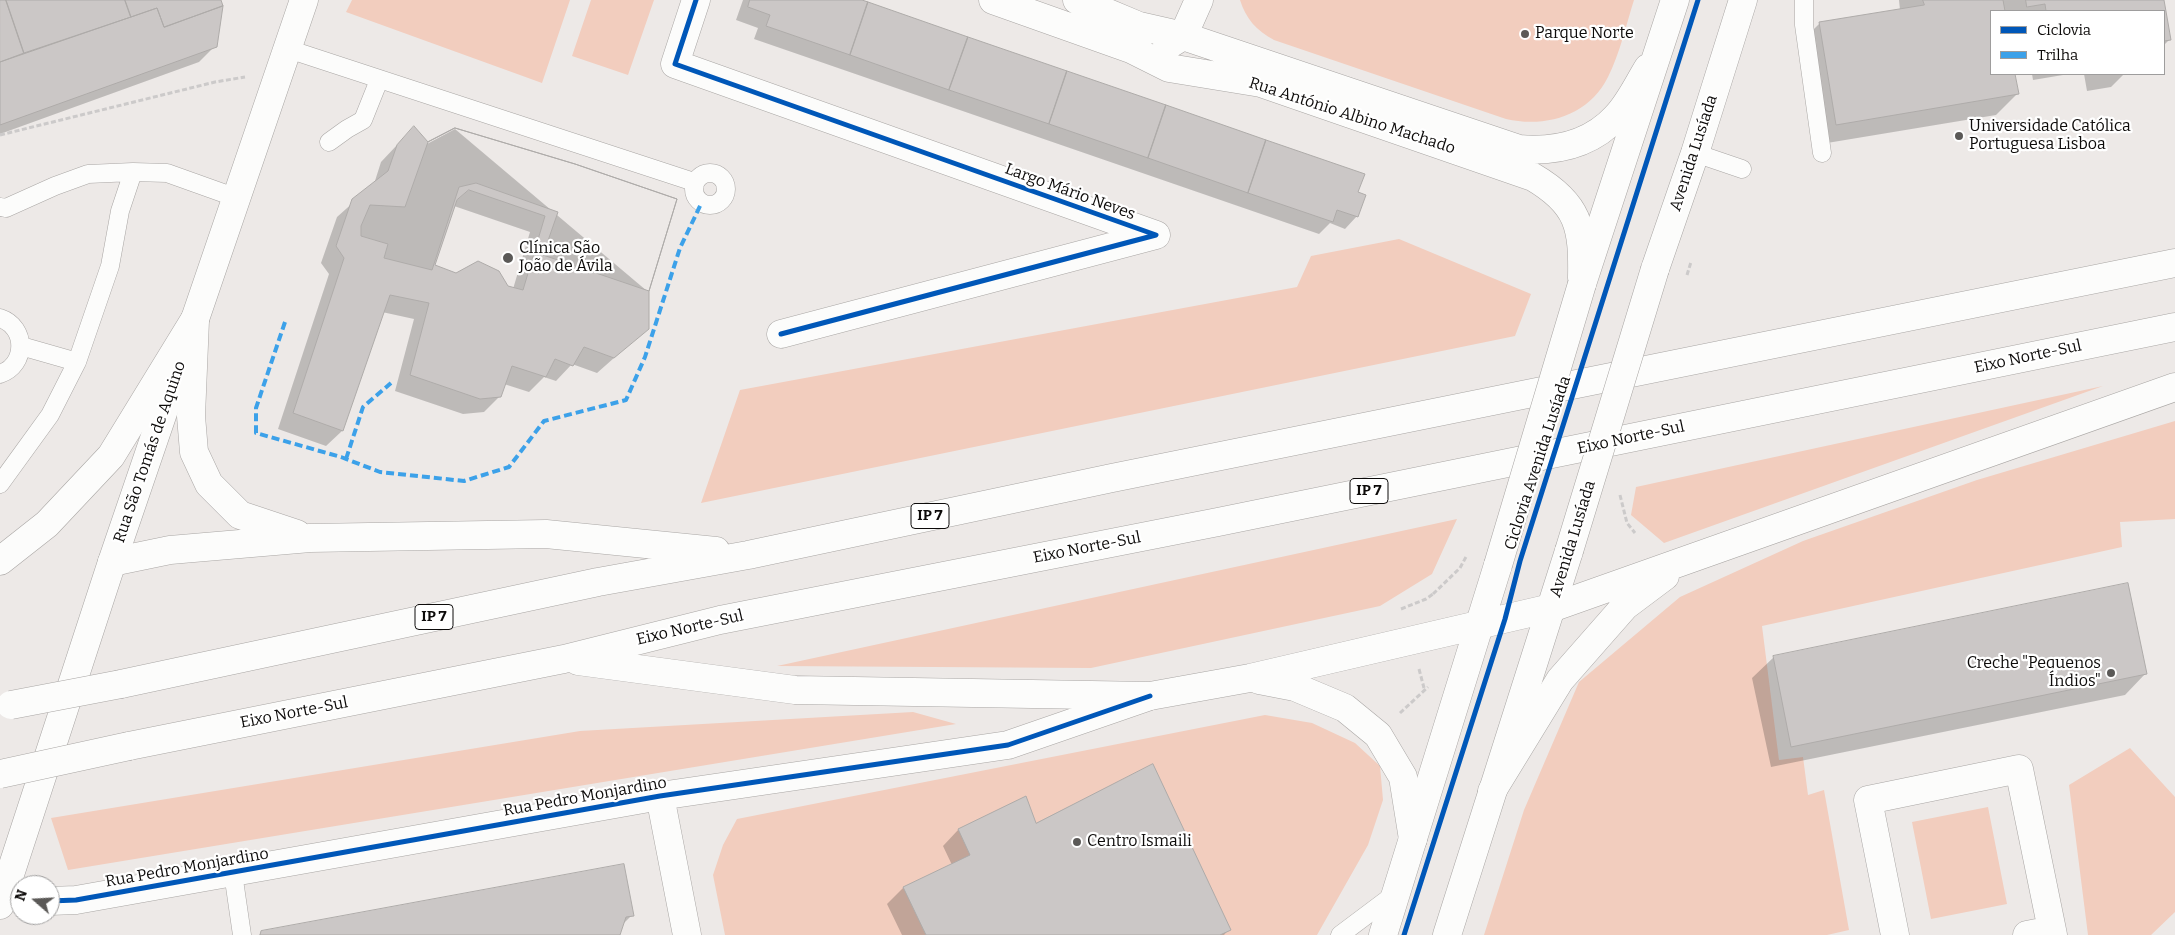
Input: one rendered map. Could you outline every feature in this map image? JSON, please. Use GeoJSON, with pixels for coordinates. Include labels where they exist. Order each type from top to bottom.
{"type":"FeatureCollection","features":[{"type":"Feature","properties":{"kind":"main road","name":"Rua São Tomás de Aquino"},"geometry":{"type":"LineString","coordinates":[[0,904],[112,562],[304,0]]}},
{"type":"Feature","properties":{"kind":"main road","name":"Largo Mário Neves"},"geometry":{"type":"LineString","coordinates":[[696,0],[675,64],[1156,236],[781,334]]}},
{"type":"Feature","properties":{"kind":"main road","name":"Rua António Albino Machado"},"geometry":{"type":"LineString","coordinates":[[993,0],[1131,49],[1169,68],[1260,83],[1533,177],[1554,190],[1576,219],[1583,248],[1582,284]]}},
{"type":"Feature","properties":{"kind":"main road","name":"Rua António Albino Machado"},"geometry":{"type":"LineString","coordinates":[[1077,0],[1139,26],[1183,36],[1519,149],[1558,149],[1578,143],[1607,125],[1617,116],[1655,59]]}},
{"type":"Feature","properties":{"kind":"main road"},"geometry":{"type":"LineString","coordinates":[[1131,49],[1166,46],[1183,36],[1199,0]]}},
{"type":"Feature","properties":{"kind":"main road"},"geometry":{"type":"LineString","coordinates":[[1383,935],[1498,565],[1582,284],[1675,0]]}},
{"type":"Feature","properties":{"kind":"main road","name":"Avenida Lusíada"},"geometry":{"type":"LineString","coordinates":[[1447,935],[1552,608],[1655,269],[1695,153],[1743,0]]}},
{"type":"Feature","properties":{"kind":"main road","name":"IP 7"},"geometry":{"type":"LineString","coordinates":[[6,706],[121,684],[598,582],[748,554],[1112,478],[2175,263]]}},
{"type":"Feature","properties":{"kind":"main road"},"geometry":{"type":"LineString","coordinates":[[195,319],[191,425],[194,452],[209,484],[240,516],[310,538]]}},
{"type":"Feature","properties":{"kind":"main road"},"geometry":{"type":"LineString","coordinates":[[0,561],[46,524],[111,456],[195,319]]}},
{"type":"Feature","properties":{"kind":"main road","name":"Eixo Norte-Sul"},"geometry":{"type":"LineString","coordinates":[[0,774],[129,746],[564,659],[720,620],[1218,522],[2175,327]]}},
{"type":"Feature","properties":{"kind":"main road"},"geometry":{"type":"LineString","coordinates":[[564,659],[796,690],[1150,696],[1250,678],[1552,608],[2175,387]]}},
{"type":"Feature","properties":{"kind":"main road"},"geometry":{"type":"LineString","coordinates":[[112,562],[170,550],[310,538],[546,534],[748,554]]}},
{"type":"Feature","properties":{"kind":"main road"},"geometry":{"type":"LineString","coordinates":[[1492,791],[1560,680],[1625,606],[1687,560]]}},
{"type":"Feature","properties":{"kind":"main road"},"geometry":{"type":"LineString","coordinates":[[1250,678],[1295,687],[1346,708],[1378,736],[1403,777],[1413,839]]}},
{"type":"Feature","properties":{"kind":"main road","name":"Rua Pedro Monjardino"},"geometry":{"type":"LineString","coordinates":[[60,901],[76,900],[233,874],[660,796],[1008,745],[1150,696]]}},
{"type":"Feature","properties":{"kind":"main road"},"geometry":{"type":"LineString","coordinates":[[1895,935],[1868,800],[2019,769],[2044,933]]}},
{"type":"Feature","properties":{"kind":"main road"},"geometry":{"type":"LineString","coordinates":[[660,796],[687,935]]}},
{"type":"Feature","properties":{"kind":"lane"},"geometry":{"type":"LineString","coordinates":[[1804,0],[1804,25],[1822,153]]}},
{"type":"Feature","properties":{"kind":"lane"},"geometry":{"type":"LineString","coordinates":[[284,60],[379,80],[694,182]]}},
{"type":"Feature","properties":{"kind":"lane"},"geometry":{"type":"LineString","coordinates":[[329,142],[346,129],[363,120],[379,80]]}},
{"type":"Feature","properties":{"kind":"lane"},"geometry":{"type":"LineString","coordinates":[[1695,153],[1742,169]]}},
{"type":"Feature","properties":{"kind":"lane"},"geometry":{"type":"LineString","coordinates":[[0,484],[50,416],[77,362],[110,266],[120,211],[133,172]]}},
{"type":"Feature","properties":{"kind":"lane"},"geometry":{"type":"LineString","coordinates":[[0,207],[6,208],[55,186],[88,174],[133,172],[167,173],[236,198]]}},
{"type":"Feature","properties":{"kind":"lane"},"geometry":{"type":"LineString","coordinates":[[0,318],[15,327],[20,336],[21,346],[20,356],[15,365],[0,374]]}},
{"type":"Feature","properties":{"kind":"lane"},"geometry":{"type":"LineString","coordinates":[[21,346],[77,362]]}},
{"type":"Feature","properties":{"kind":"lane"},"geometry":{"type":"LineString","coordinates":[[233,874],[242,935]]}},
{"type":"Feature","properties":{"kind":"lane"},"geometry":{"type":"LineString","coordinates":[[1340,935],[1397,892]]}},
{"type":"Feature","properties":{"kind":"path"},"geometry":{"type":"LineString","coordinates":[[0,134],[215,82],[284,60]]}},
{"type":"Feature","properties":{"kind":"path"},"geometry":{"type":"LineString","coordinates":[[1621,489],[1622,510],[1627,523],[1635,533]]}},
{"type":"Feature","properties":{"kind":"shaded area"},"geometry":{"type":"Polygon","coordinates":[[[352,0],[570,0],[542,83],[346,12],[352,0]]]}},
{"type":"Feature","properties":{"kind":"shaded area"},"geometry":{"type":"Polygon","coordinates":[[[591,0],[654,0],[628,75],[572,56],[591,0]]]}},
{"type":"Feature","properties":{"kind":"shaded area"},"geometry":{"type":"Polygon","coordinates":[[[1240,0],[1634,0],[1616,58],[1600,90],[1578,110],[1550,120],[1536,122],[1506,119],[1274,40],[1252,23],[1245,13],[1240,0]]]}},
{"type":"Feature","properties":{"kind":"shaded area"},"geometry":{"type":"Polygon","coordinates":[[[1399,239],[1531,294],[1515,336],[701,503],[740,390],[1297,287],[1311,256],[1399,239]]]}},
{"type":"Feature","properties":{"kind":"shaded area"},"geometry":{"type":"Polygon","coordinates":[[[2103,386],[1664,543],[1631,515],[1636,487],[2103,386]]]}},
{"type":"Feature","properties":{"kind":"shaded area"},"geometry":{"type":"Polygon","coordinates":[[[2175,421],[2175,519],[2120,522],[2122,547],[1762,626],[1779,760],[1803,757],[1808,795],[1824,790],[1849,930],[1827,935],[1484,935],[1524,810],[1579,682],[1680,597],[1803,541],[1977,480],[2175,421]]]}},
{"type":"Feature","properties":{"kind":"shaded area"},"geometry":{"type":"Polygon","coordinates":[[[1457,519],[1432,574],[1380,606],[1091,668],[777,666],[1457,519]]]}},
{"type":"Feature","properties":{"kind":"shaded area"},"geometry":{"type":"Polygon","coordinates":[[[913,712],[956,724],[68,870],[51,818],[580,731],[913,712]]]}},
{"type":"Feature","properties":{"kind":"shaded area"},"geometry":{"type":"Polygon","coordinates":[[[1265,715],[1312,723],[1355,743],[1380,766],[1383,800],[1368,845],[1317,935],[725,935],[713,875],[723,845],[737,819],[1265,715]]]}},
{"type":"Feature","properties":{"kind":"shaded area"},"geometry":{"type":"Polygon","coordinates":[[[2130,748],[2175,797],[2175,912],[2151,935],[2088,935],[2069,785],[2130,748]]]}},
{"type":"Feature","properties":{"kind":"shaded area"},"geometry":{"type":"Polygon","coordinates":[[[1988,807],[2007,904],[1931,919],[1912,822],[1988,807]]]}},
{"type":"Feature","properties":{"kind":"building"},"geometry":{"type":"Polygon","coordinates":[[[0,0],[6,0],[24,53],[0,62],[0,0]]]}},
{"type":"Feature","properties":{"kind":"building"},"geometry":{"type":"Polygon","coordinates":[[[6,0],[125,0],[131,17],[24,53],[6,0]]]}},
{"type":"Feature","properties":{"kind":"building"},"geometry":{"type":"Polygon","coordinates":[[[125,0],[221,0],[223,6],[164,27],[157,8],[131,17],[125,0]]]}},
{"type":"Feature","properties":{"kind":"building"},"geometry":{"type":"Polygon","coordinates":[[[750,0],[862,0],[868,2],[850,55],[766,26],[770,15],[748,7],[750,0]]]}},
{"type":"Feature","properties":{"kind":"building"},"geometry":{"type":"Polygon","coordinates":[[[1923,0],[2003,0],[2005,10],[1990,10],[1990,75],[2015,75],[2019,94],[1836,125],[1819,22],[1924,5],[1923,0]]]}},
{"type":"Feature","properties":{"kind":"building"},"geometry":{"type":"Polygon","coordinates":[[[2026,0],[2164,0],[2171,40],[2165,41],[2165,10],[2046,10],[2045,4],[2027,7],[2026,0]]]}},
{"type":"Feature","properties":{"kind":"building"},"geometry":{"type":"Polygon","coordinates":[[[868,2],[968,37],[949,90],[850,55],[868,2]]]}},
{"type":"Feature","properties":{"kind":"building"},"geometry":{"type":"Polygon","coordinates":[[[223,6],[217,47],[0,125],[0,62],[157,8],[164,27],[223,6]]]}},
{"type":"Feature","properties":{"kind":"building"},"geometry":{"type":"Polygon","coordinates":[[[968,37],[1067,71],[1049,124],[949,90],[968,37]]]}},
{"type":"Feature","properties":{"kind":"building"},"geometry":{"type":"Polygon","coordinates":[[[1067,71],[1166,105],[1148,158],[1049,124],[1067,71]]]}},
{"type":"Feature","properties":{"kind":"building"},"geometry":{"type":"Polygon","coordinates":[[[1166,105],[1266,140],[1248,193],[1148,158],[1166,105]]]}},
{"type":"Feature","properties":{"kind":"building","name":"Clínica São João de Ávila"},"geometry":{"type":"Polygon","coordinates":[[[414,126],[428,142],[455,128],[575,164],[677,199],[649,291],[649,329],[614,358],[584,347],[573,366],[555,359],[546,377],[512,366],[501,397],[480,399],[410,375],[429,303],[390,295],[343,431],[293,413],[344,258],[336,246],[352,199],[388,171],[397,145],[414,126]],[[469,190],[457,200],[435,265],[456,273],[478,261],[499,271],[508,286],[523,290],[545,216],[469,190]]]}},
{"type":"Feature","properties":{"kind":"building"},"geometry":{"type":"Polygon","coordinates":[[[455,128],[575,164],[677,199],[649,291],[543,255],[558,212],[476,183],[459,187],[432,270],[384,258],[388,244],[361,236],[361,226],[370,205],[405,207],[428,142],[455,128]]]}},
{"type":"Feature","properties":{"kind":"building"},"geometry":{"type":"Polygon","coordinates":[[[1266,140],[1365,174],[1358,192],[1366,195],[1358,217],[1337,210],[1333,222],[1248,193],[1266,140]]]}},
{"type":"Feature","properties":{"kind":"building"},"geometry":{"type":"Polygon","coordinates":[[[2128,583],[2147,674],[1791,747],[1773,656],[2128,583]]]}},
{"type":"Feature","properties":{"kind":"building","name":"Centro Ismaili"},"geometry":{"type":"Polygon","coordinates":[[[1153,764],[1231,930],[1220,935],[926,935],[903,887],[970,855],[958,829],[1026,796],[1036,823],[1153,764]]]}},
{"type":"Feature","properties":{"kind":"building"},"geometry":{"type":"Polygon","coordinates":[[[624,864],[634,916],[626,917],[620,935],[260,935],[261,931],[624,864]]]}},
{"type":"Feature","properties":{"kind":"marked path"},"geometry":{"type":"LineString","coordinates":[[285,322],[256,408],[256,433],[341,457],[380,472],[464,481],[509,467],[544,421],[626,400],[645,357],[680,248],[701,204]]}},
{"type":"Feature","properties":{"kind":"marked path"},"geometry":{"type":"LineString","coordinates":[[346,459],[363,407],[391,383]]}},
{"type":"Feature","properties":{"kind":"cycle path"},"geometry":{"type":"LineString","coordinates":[[696,0],[675,64],[1156,235],[781,334]]}},
{"type":"Feature","properties":{"kind":"cycle path","name":"Ciclovia Avenida Lusíada"},"geometry":{"type":"LineString","coordinates":[[1404,935],[1505,619],[1520,561],[1698,0]]}},
{"type":"Feature","properties":{"kind":"cycle path"},"geometry":{"type":"LineString","coordinates":[[60,901],[76,900],[660,796],[1008,745],[1150,696]]}},
{"type":"Feature","properties":{"kind":"place","name":"Parque Norte"},"geometry":{"type":"Point","coordinates":[1525,34]}},
{"type":"Feature","properties":{"kind":"place","name":"Universidade Católica Portuguesa Lisboa"},"geometry":{"type":"Point","coordinates":[1959,136]}},
{"type":"Feature","properties":{"kind":"place","name":"Clínica São João de Ávila"},"geometry":{"type":"Point","coordinates":[508,258]}},
{"type":"Feature","properties":{"kind":"place","name":"Creche \"Pequenos Índios\""},"geometry":{"type":"Point","coordinates":[2111,673]}},
{"type":"Feature","properties":{"kind":"place","name":"Centro Ismaili"},"geometry":{"type":"Point","coordinates":[1077,842]}}]}
